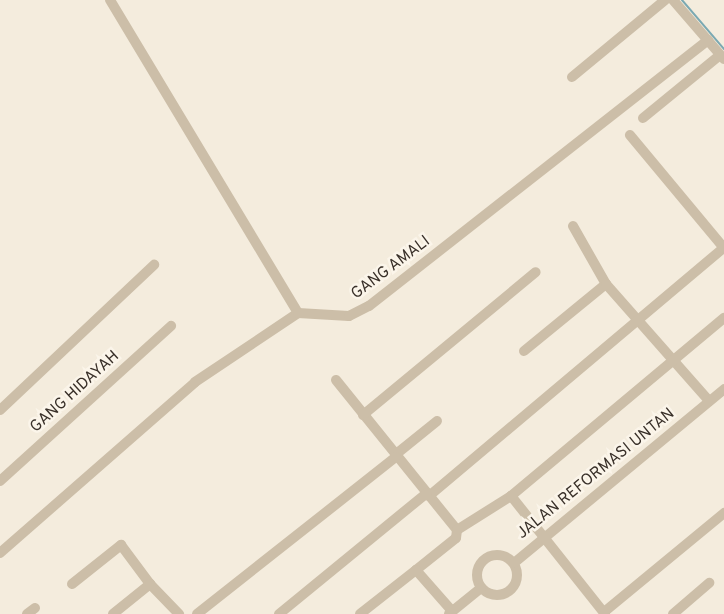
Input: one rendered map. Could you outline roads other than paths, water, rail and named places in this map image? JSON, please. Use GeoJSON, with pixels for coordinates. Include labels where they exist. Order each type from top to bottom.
{"type":"FeatureCollection","features":[{"type":"Feature","properties":{"kind":"street"},"geometry":{"type":"LineString","coordinates":[[0,553],[195,382],[298,314],[110,0]]}},
{"type":"Feature","properties":{"kind":"street"},"geometry":{"type":"LineString","coordinates":[[572,77],[674,1],[722,57],[643,118]]}},
{"type":"Feature","properties":{"kind":"street","name":"GANG AMALI"},"geometry":{"type":"LineString","coordinates":[[298,314],[350,316],[369,306],[708,40]]}},
{"type":"Feature","properties":{"kind":"street"},"geometry":{"type":"LineString","coordinates":[[279,614],[428,495],[724,248],[630,135]]}},
{"type":"Feature","properties":{"kind":"street"},"geometry":{"type":"LineString","coordinates":[[573,226],[606,284],[709,401]]}},
{"type":"Feature","properties":{"kind":"street"},"geometry":{"type":"LineString","coordinates":[[0,410],[154,265]]}},
{"type":"Feature","properties":{"kind":"street"},"geometry":{"type":"LineString","coordinates":[[363,415],[536,272]]}},
{"type":"Feature","properties":{"kind":"street"},"geometry":{"type":"LineString","coordinates":[[524,351],[606,284]]}},
{"type":"Feature","properties":{"kind":"street"},"geometry":{"type":"LineString","coordinates":[[457,530],[511,496],[672,357],[724,318]]}},
{"type":"Feature","properties":{"kind":"street","name":"GANG HIDAYAH"},"geometry":{"type":"LineString","coordinates":[[0,481],[171,326]]}},
{"type":"Feature","properties":{"kind":"street"},"geometry":{"type":"LineString","coordinates":[[336,380],[457,530],[456,538],[360,614]]}},
{"type":"Feature","properties":{"kind":"street","name":"JALAN REFORMASI UNTAN"},"geometry":{"type":"LineString","coordinates":[[482,588],[495,595],[509,591],[517,578],[514,563],[542,536],[724,389]]}},
{"type":"Feature","properties":{"kind":"street"},"geometry":{"type":"LineString","coordinates":[[197,614],[437,421]]}},
{"type":"Feature","properties":{"kind":"street"},"geometry":{"type":"LineString","coordinates":[[511,496],[604,613],[724,513]]}},
{"type":"Feature","properties":{"kind":"street"},"geometry":{"type":"LineString","coordinates":[[72,584],[119,545],[178,614]]}},
{"type":"Feature","properties":{"kind":"street"},"geometry":{"type":"LineString","coordinates":[[416,570],[450,613],[482,588],[477,572],[485,559],[500,555],[514,563]]}},
{"type":"Feature","properties":{"kind":"street"},"geometry":{"type":"LineString","coordinates":[[673,614],[709,583]]}},
{"type":"Feature","properties":{"kind":"street"},"geometry":{"type":"LineString","coordinates":[[113,614],[150,584]]}},
{"type":"Feature","properties":{"kind":"waterway"},"geometry":{"type":"LineString","coordinates":[[682,0],[724,49]]}}]}
